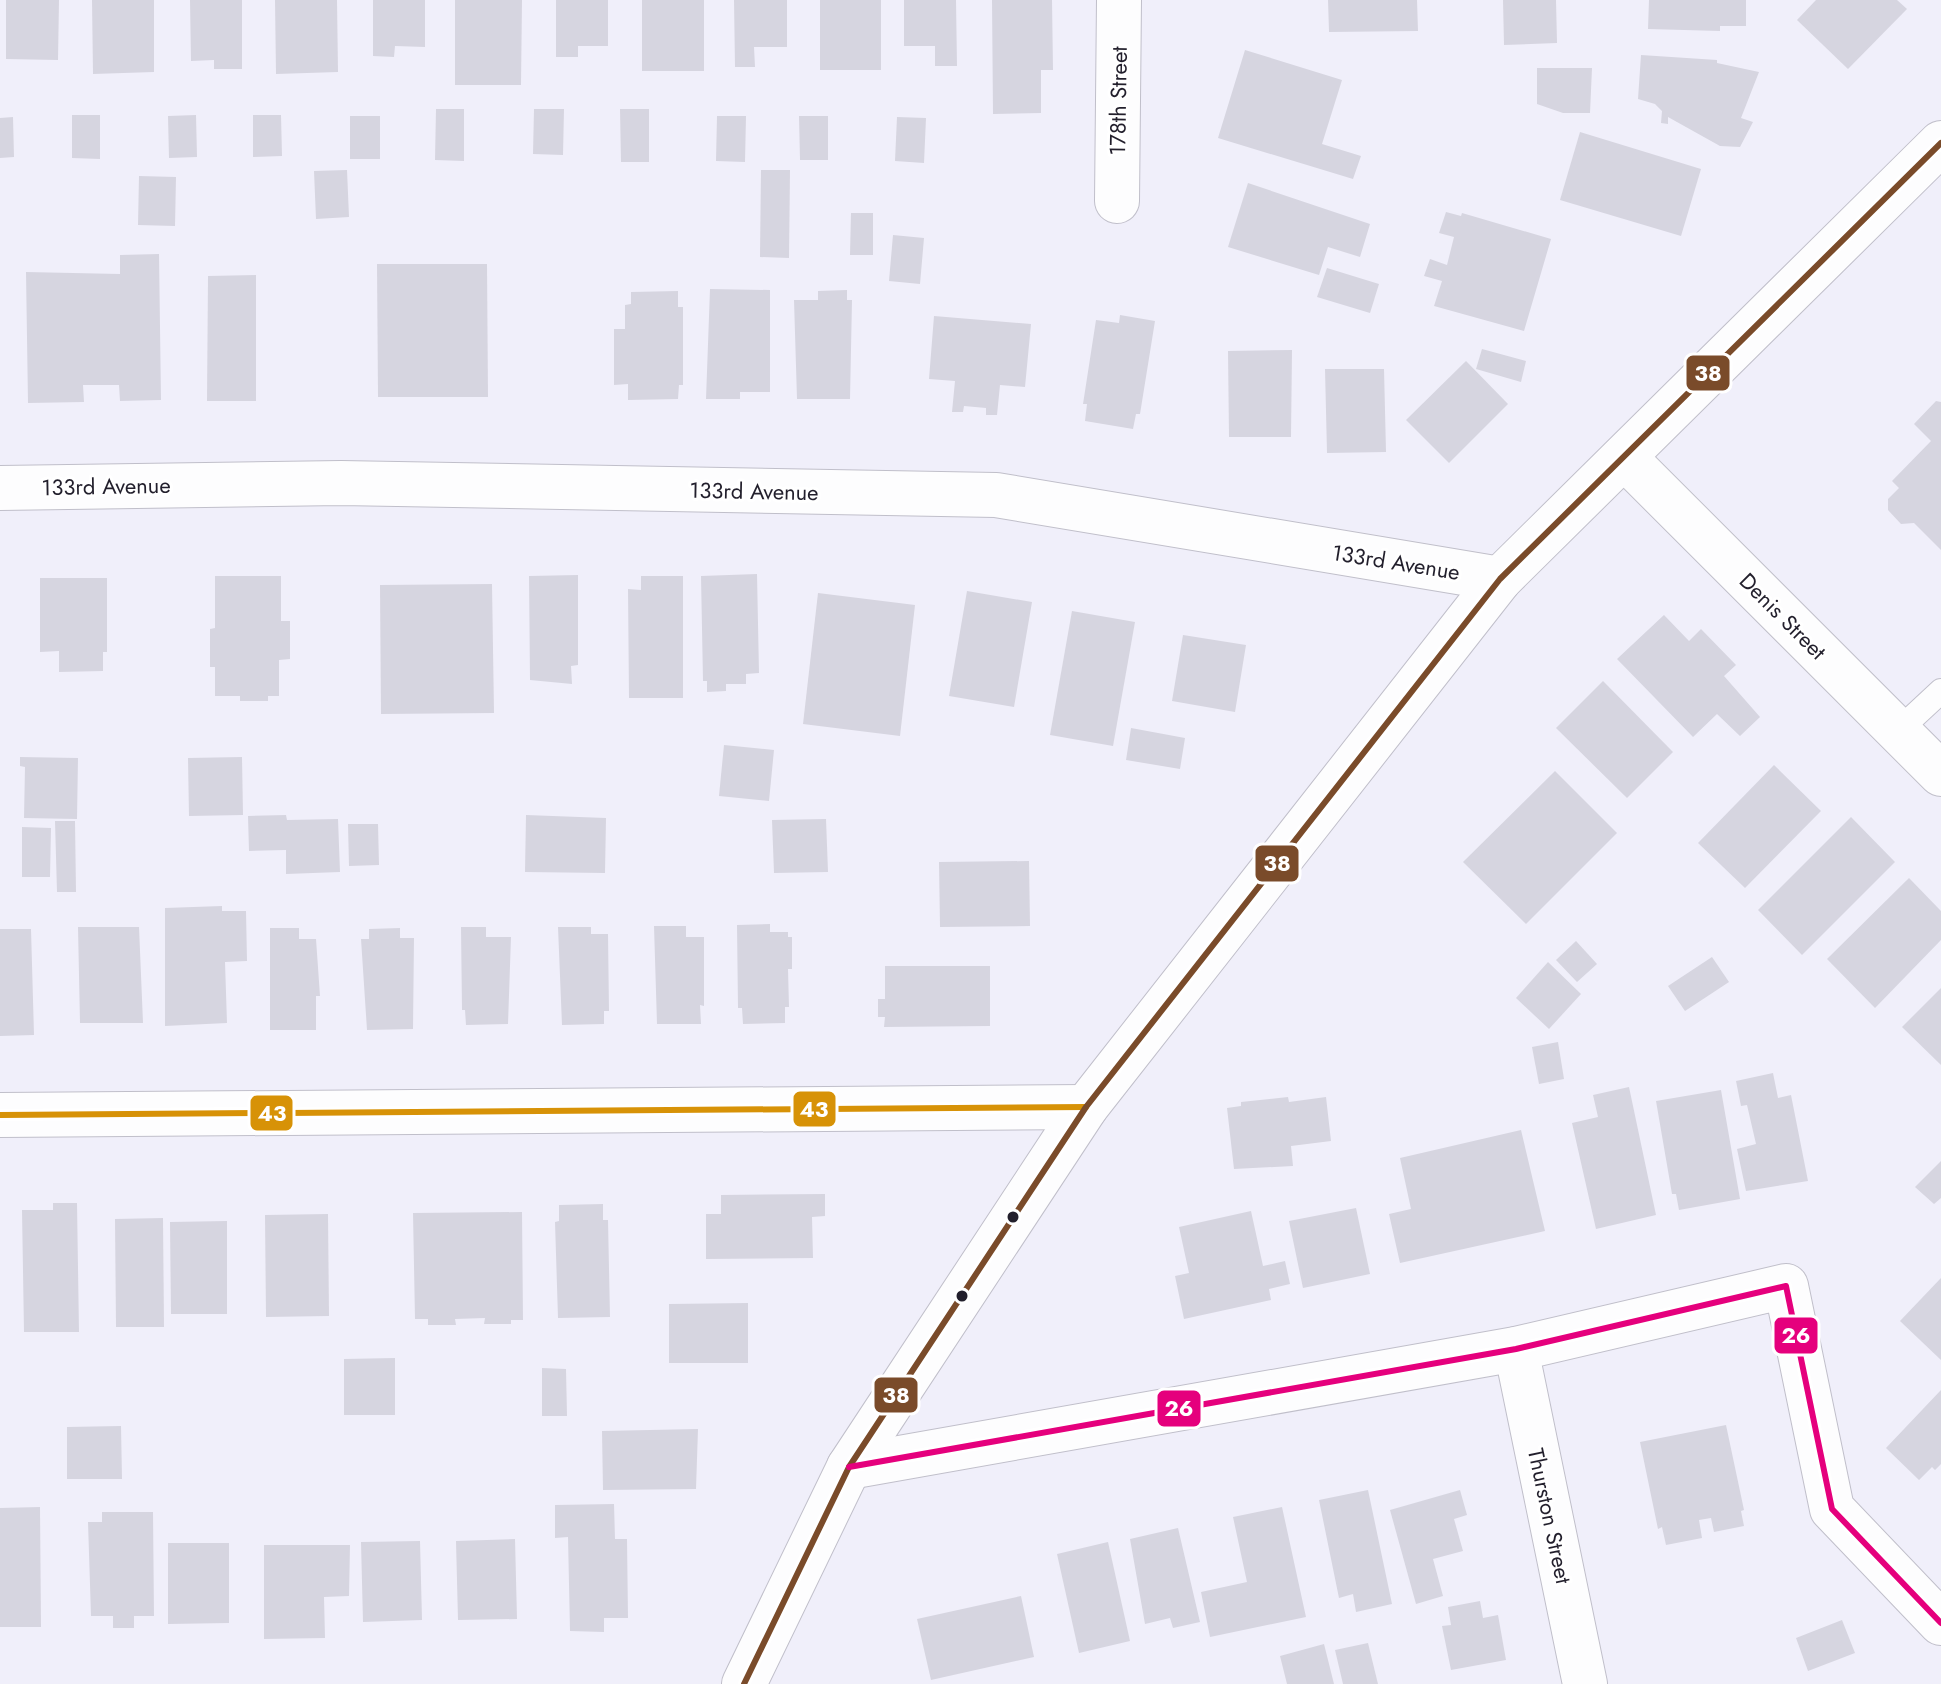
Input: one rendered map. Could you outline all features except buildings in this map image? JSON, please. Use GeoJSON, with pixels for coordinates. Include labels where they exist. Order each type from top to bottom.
{"type":"FeatureCollection","features":[{"type":"Feature","properties":{"kind":"street","name":"178th Street"},"geometry":{"type":"LineString","coordinates":[[1117,201],[1119,0]]}},
{"type":"Feature","properties":{"kind":"street"},"geometry":{"type":"LineString","coordinates":[[744,1684],[849,1467],[1086,1107],[1500,579],[1941,143]]}},
{"type":"Feature","properties":{"kind":"street","name":"Denis Street"},"geometry":{"type":"LineString","coordinates":[[1624,457],[1941,774]]}},
{"type":"Feature","properties":{"kind":"street","name":"133rd Avenue"},"geometry":{"type":"LineString","coordinates":[[0,488],[341,483],[996,495],[1500,579]]}},
{"type":"Feature","properties":{"kind":"street"},"geometry":{"type":"LineString","coordinates":[[0,1115],[1086,1107]]}},
{"type":"Feature","properties":{"kind":"street"},"geometry":{"type":"LineString","coordinates":[[849,1467],[1516,1349],[1786,1286],[1832,1509],[1941,1623]]}},
{"type":"Feature","properties":{"kind":"street","name":"Thurston Street"},"geometry":{"type":"LineString","coordinates":[[1516,1349],[1585,1684]]}},
{"type":"Feature","properties":{"kind":"lane"},"geometry":{"type":"LineString","coordinates":[[1898,731],[1941,691]]}},
{"type":"Feature","properties":{"kind":"transit line","name":"38"},"geometry":{"type":"LineString","coordinates":[[744,1684],[849,1467],[1086,1107],[1500,579],[1941,143]]}},
{"type":"Feature","properties":{"kind":"transit line","name":"43"},"geometry":{"type":"LineString","coordinates":[[0,1115],[1086,1107]]}},
{"type":"Feature","properties":{"kind":"transit line","name":"26"},"geometry":{"type":"LineString","coordinates":[[849,1467],[1516,1349],[1786,1286],[1832,1509],[1941,1623]]}}]}
